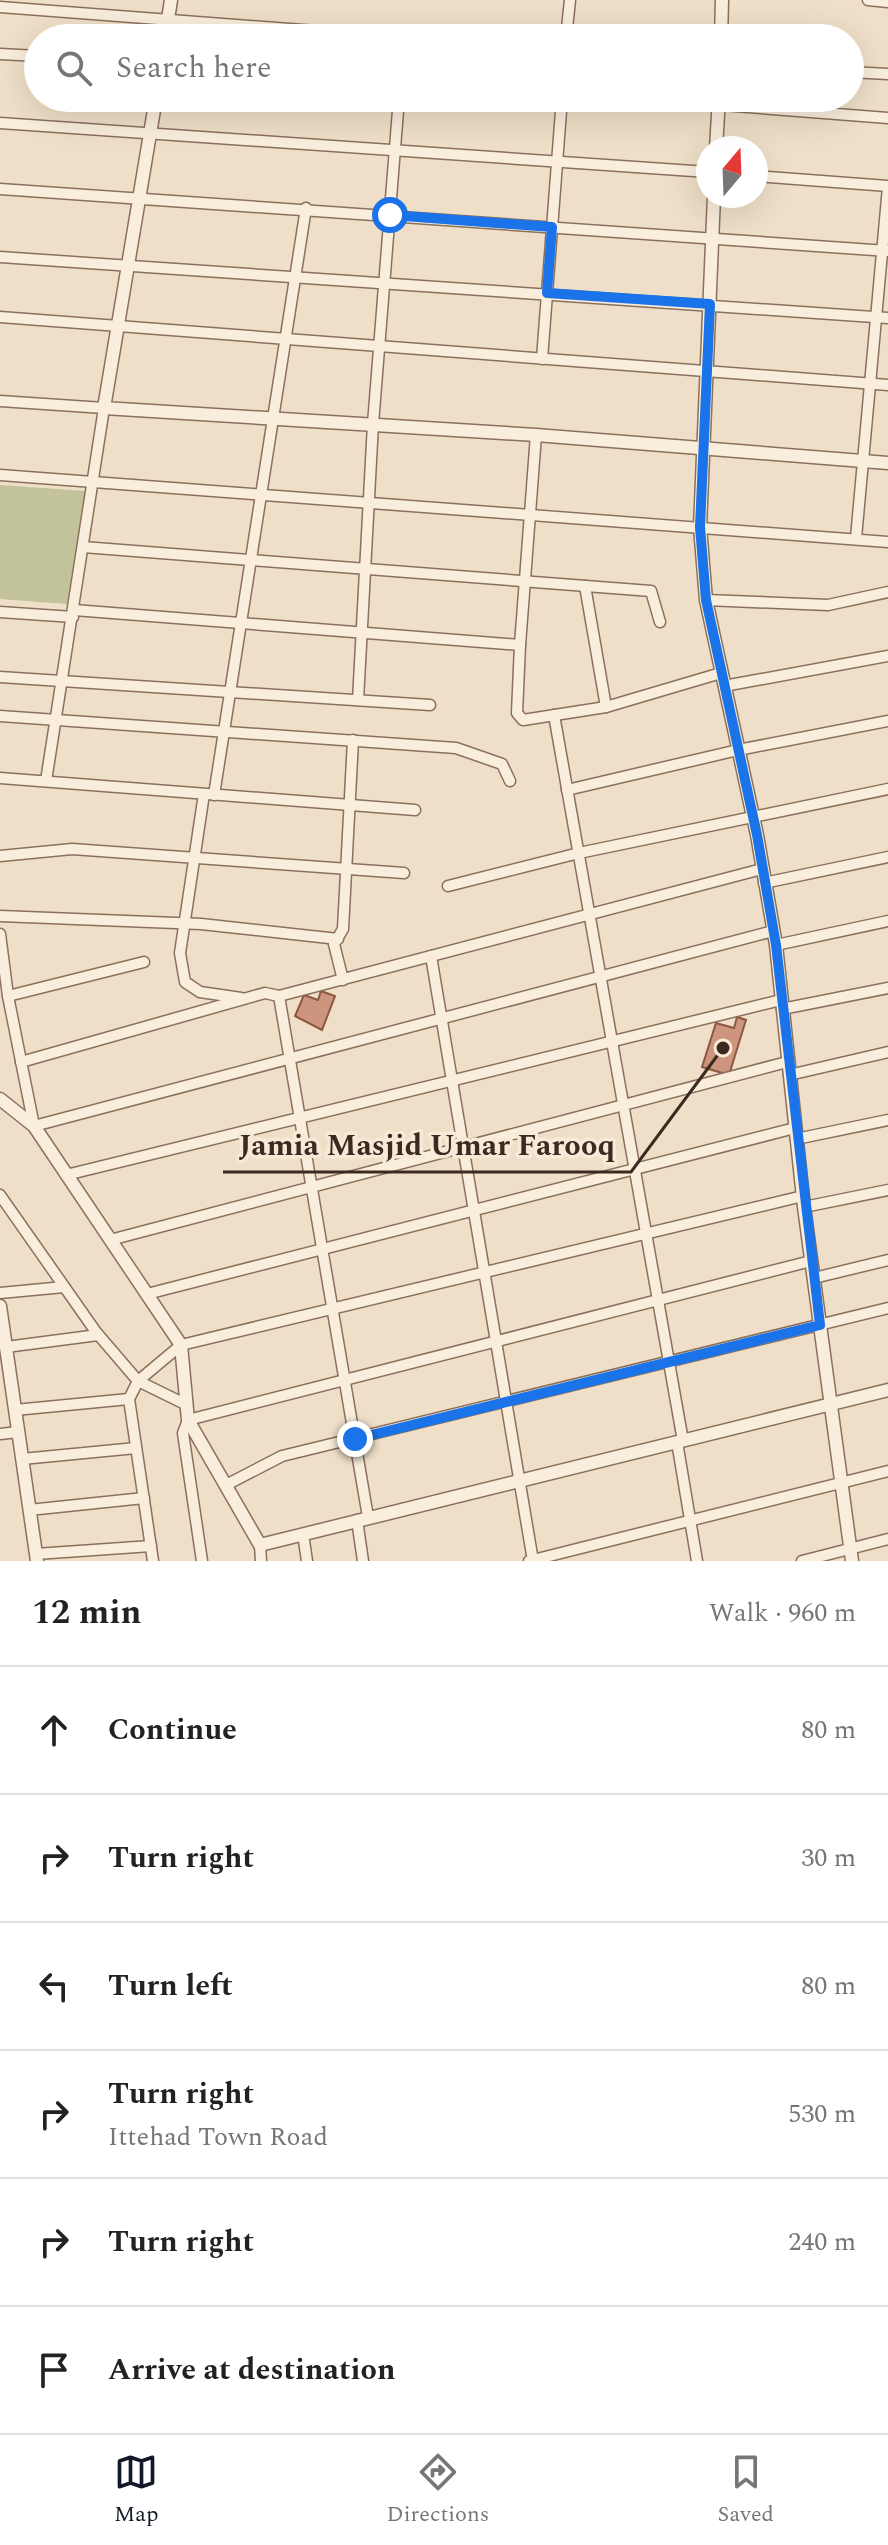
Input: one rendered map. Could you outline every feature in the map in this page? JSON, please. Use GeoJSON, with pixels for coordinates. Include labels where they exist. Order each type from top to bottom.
{"type":"FeatureCollection","features":[{"type":"Feature","properties":{"kind":"street"},"geometry":{"type":"LineString","coordinates":[[1,0],[0,7],[230,24]]}},
{"type":"Feature","properties":{"kind":"street"},"geometry":{"type":"LineString","coordinates":[[166,24],[171,0]]}},
{"type":"Feature","properties":{"kind":"street"},"geometry":{"type":"LineString","coordinates":[[567,24],[570,0]]}},
{"type":"Feature","properties":{"kind":"street"},"geometry":{"type":"LineString","coordinates":[[721,24],[722,0]]}},
{"type":"Feature","properties":{"kind":"street"},"geometry":{"type":"LineString","coordinates":[[868,0],[888,2]]}},
{"type":"Feature","properties":{"kind":"street"},"geometry":{"type":"LineString","coordinates":[[0,54],[24,55]]}},
{"type":"Feature","properties":{"kind":"street"},"geometry":{"type":"LineString","coordinates":[[864,73],[888,74]]}},
{"type":"Feature","properties":{"kind":"street"},"geometry":{"type":"LineString","coordinates":[[46,781],[154,112]]}},
{"type":"Feature","properties":{"kind":"street"},"geometry":{"type":"LineString","coordinates":[[358,700],[373,424],[398,112]]}},
{"type":"Feature","properties":{"kind":"street"},"geometry":{"type":"LineString","coordinates":[[542,359],[561,112]]}},
{"type":"Feature","properties":{"kind":"street"},"geometry":{"type":"LineString","coordinates":[[717,136],[718,112]]}},
{"type":"Feature","properties":{"kind":"street"},"geometry":{"type":"LineString","coordinates":[[825,112],[888,118]]}},
{"type":"Feature","properties":{"kind":"street"},"geometry":{"type":"LineString","coordinates":[[0,123],[151,131],[696,171]]}},
{"type":"Feature","properties":{"kind":"street"},"geometry":{"type":"LineString","coordinates":[[768,177],[888,186],[882,318],[871,384],[856,538]]}},
{"type":"Feature","properties":{"kind":"street"},"geometry":{"type":"LineString","coordinates":[[0,189],[140,196],[885,251]]}},
{"type":"Feature","properties":{"kind":"street"},"geometry":{"type":"LineString","coordinates":[[248,998],[200,992],[185,982],[180,953],[187,923],[194,857],[224,731],[306,208]]}},
{"type":"Feature","properties":{"kind":"street"},"geometry":{"type":"LineString","coordinates":[[713,208],[700,527],[706,600],[753,815],[775,938],[803,1202],[851,1555]]}},
{"type":"Feature","properties":{"kind":"street"},"geometry":{"type":"LineString","coordinates":[[0,257],[882,318]]}},
{"type":"Feature","properties":{"kind":"street"},"geometry":{"type":"LineString","coordinates":[[0,317],[888,385]]}},
{"type":"Feature","properties":{"kind":"street"},"geometry":{"type":"LineString","coordinates":[[0,401],[536,435],[888,463]]}},
{"type":"Feature","properties":{"kind":"street"},"geometry":{"type":"LineString","coordinates":[[536,435],[520,645],[517,713],[523,720],[606,707],[722,680],[888,656]]}},
{"type":"Feature","properties":{"kind":"street"},"geometry":{"type":"LineString","coordinates":[[0,475],[888,542]]}},
{"type":"Feature","properties":{"kind":"street"},"geometry":{"type":"LineString","coordinates":[[83,547],[651,591],[660,622]]}},
{"type":"Feature","properties":{"kind":"street"},"geometry":{"type":"LineString","coordinates":[[585,586],[606,707]]}},
{"type":"Feature","properties":{"kind":"street"},"geometry":{"type":"LineString","coordinates":[[706,600],[828,605],[888,592]]}},
{"type":"Feature","properties":{"kind":"street"},"geometry":{"type":"LineString","coordinates":[[0,612],[240,624],[520,645]]}},
{"type":"Feature","properties":{"kind":"street"},"geometry":{"type":"LineString","coordinates":[[0,677],[430,705]]}},
{"type":"Feature","properties":{"kind":"street"},"geometry":{"type":"LineString","coordinates":[[554,715],[669,1362],[697,1561]]}},
{"type":"Feature","properties":{"kind":"street"},"geometry":{"type":"LineString","coordinates":[[0,716],[456,748],[502,764],[510,781]]}},
{"type":"Feature","properties":{"kind":"street"},"geometry":{"type":"LineString","coordinates":[[567,790],[738,750],[888,721]]}},
{"type":"Feature","properties":{"kind":"street"},"geometry":{"type":"LineString","coordinates":[[343,980],[334,944],[343,929],[353,740]]}},
{"type":"Feature","properties":{"kind":"street"},"geometry":{"type":"LineString","coordinates":[[0,778],[415,810]]}},
{"type":"Feature","properties":{"kind":"street"},"geometry":{"type":"LineString","coordinates":[[448,886],[579,853],[888,789]]}},
{"type":"Feature","properties":{"kind":"street"},"geometry":{"type":"LineString","coordinates":[[0,856],[72,849],[404,873]]}},
{"type":"Feature","properties":{"kind":"street"},"geometry":{"type":"LineString","coordinates":[[764,883],[888,857]]}},
{"type":"Feature","properties":{"kind":"street"},"geometry":{"type":"LineString","coordinates":[[21,1062],[265,993],[279,996],[762,869]]}},
{"type":"Feature","properties":{"kind":"street"},"geometry":{"type":"LineString","coordinates":[[0,916],[187,923],[338,939]]}},
{"type":"Feature","properties":{"kind":"street"},"geometry":{"type":"LineString","coordinates":[[34,1126],[600,976],[775,938],[888,921]]}},
{"type":"Feature","properties":{"kind":"street"},"geometry":{"type":"LineString","coordinates":[[0,934],[8,996],[34,1126]]}},
{"type":"Feature","properties":{"kind":"street"},"geometry":{"type":"LineString","coordinates":[[431,956],[531,1561],[888,1471]]}},
{"type":"Feature","properties":{"kind":"street"},"geometry":{"type":"LineString","coordinates":[[8,996],[144,962]]}},
{"type":"Feature","properties":{"kind":"street"},"geometry":{"type":"LineString","coordinates":[[66,1175],[612,1041],[782,1004],[888,988]]}},
{"type":"Feature","properties":{"kind":"street"},"geometry":{"type":"LineString","coordinates":[[279,996],[355,1439],[363,1561]]}},
{"type":"Feature","properties":{"kind":"street"},"geometry":{"type":"LineString","coordinates":[[110,1240],[623,1105],[788,1069],[888,1052]]}},
{"type":"Feature","properties":{"kind":"street"},"geometry":{"type":"LineString","coordinates":[[0,1099],[34,1126],[181,1345],[188,1420],[260,1545],[261,1561]]}},
{"type":"Feature","properties":{"kind":"street"},"geometry":{"type":"LineString","coordinates":[[147,1294],[635,1169],[795,1134],[888,1120]]}},
{"type":"Feature","properties":{"kind":"street"},"geometry":{"type":"LineString","coordinates":[[153,1561],[129,1399],[138,1381],[181,1345],[646,1234],[803,1202],[888,1190]]}},
{"type":"Feature","properties":{"kind":"street"},"geometry":{"type":"LineString","coordinates":[[0,1195],[98,1335],[138,1381],[185,1404]]}},
{"type":"Feature","properties":{"kind":"street"},"geometry":{"type":"LineString","coordinates":[[814,1278],[888,1260]]}},
{"type":"Feature","properties":{"kind":"street"},"geometry":{"type":"LineString","coordinates":[[188,1420],[494,1339],[811,1261]]}},
{"type":"Feature","properties":{"kind":"street"},"geometry":{"type":"LineString","coordinates":[[0,1293],[64,1287]]}},
{"type":"Feature","properties":{"kind":"street"},"geometry":{"type":"LineString","coordinates":[[0,1306],[6,1347],[5,1376],[15,1410],[36,1558],[151,1546]]}},
{"type":"Feature","properties":{"kind":"street"},"geometry":{"type":"LineString","coordinates":[[226,1485],[282,1456],[888,1308]]}},
{"type":"Feature","properties":{"kind":"street"},"geometry":{"type":"LineString","coordinates":[[6,1347],[98,1335]]}},
{"type":"Feature","properties":{"kind":"street"},"geometry":{"type":"LineString","coordinates":[[260,1545],[888,1390]]}},
{"type":"Feature","properties":{"kind":"street"},"geometry":{"type":"LineString","coordinates":[[15,1410],[129,1399]]}},
{"type":"Feature","properties":{"kind":"street"},"geometry":{"type":"LineString","coordinates":[[188,1420],[183,1433],[202,1561]]}},
{"type":"Feature","properties":{"kind":"street"},"geometry":{"type":"LineString","coordinates":[[0,1434],[18,1432]]}},
{"type":"Feature","properties":{"kind":"street"},"geometry":{"type":"LineString","coordinates":[[22,1459],[136,1448]]}},
{"type":"Feature","properties":{"kind":"street"},"geometry":{"type":"LineString","coordinates":[[29,1510],[144,1498]]}},
{"type":"Feature","properties":{"kind":"street"},"geometry":{"type":"LineString","coordinates":[[303,1534],[307,1561]]}},
{"type":"Feature","properties":{"kind":"street"},"geometry":{"type":"LineString","coordinates":[[802,1561],[851,1555],[888,1539]]}},
{"type":"Feature","properties":{"kind":"green space"},"geometry":{"type":"Polygon","coordinates":[[[0,485],[85,491],[67,604],[0,599],[0,485]]]}},
{"type":"Feature","properties":{"kind":"building"},"geometry":{"type":"Polygon","coordinates":[[[321,991],[335,996],[322,1030],[295,1016],[304,995],[318,1000],[321,991]]]}},
{"type":"Feature","properties":{"kind":"building"},"geometry":{"type":"Polygon","coordinates":[[[737,1017],[746,1020],[729,1075],[702,1067],[716,1023],[734,1028],[737,1017]]]}},
{"type":"Feature","properties":{"kind":"place","name":"Jamia Masjid Umar Farooq"},"geometry":{"type":"Point","coordinates":[723,1048]}},
{"type":"Feature","properties":{"kind":"route"},"geometry":{"type":"LineString","coordinates":[[355,1439],[820,1325],[776,945],[757,835],[706,600],[700,527],[710,304],[547,293],[552,227],[390,215]]}}]}
